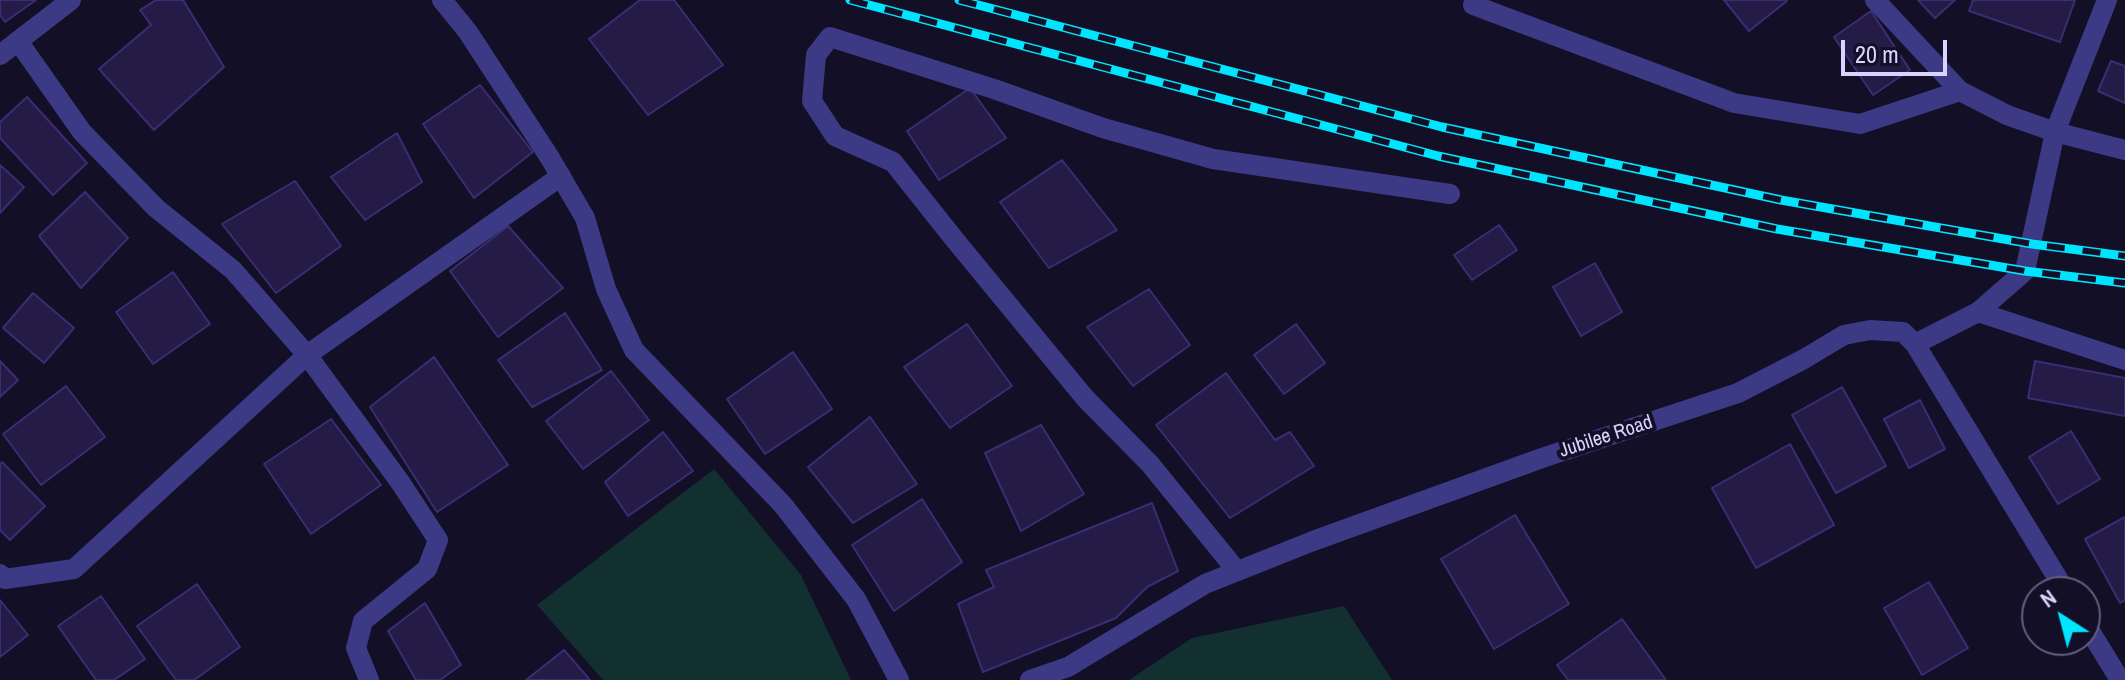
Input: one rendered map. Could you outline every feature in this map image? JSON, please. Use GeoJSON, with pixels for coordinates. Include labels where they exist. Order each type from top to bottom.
{"type":"FeatureCollection","features":[{"type":"Feature","properties":{"kind":"street"},"geometry":{"type":"LineString","coordinates":[[0,55],[71,0]]}},
{"type":"Feature","properties":{"kind":"street"},"geometry":{"type":"LineString","coordinates":[[442,0],[468,32],[585,218],[606,289],[634,350],[783,505],[856,599],[899,680]]}},
{"type":"Feature","properties":{"kind":"street"},"geometry":{"type":"LineString","coordinates":[[1875,0],[1960,91],[2007,115],[2055,132],[2125,150]]}},
{"type":"Feature","properties":{"kind":"street"},"geometry":{"type":"LineString","coordinates":[[2056,576],[1915,344],[1978,312],[2025,271],[2055,132],[2107,0]]}},
{"type":"Feature","properties":{"kind":"street"},"geometry":{"type":"LineString","coordinates":[[1473,5],[1734,103],[1860,124],[1960,91]]}},
{"type":"Feature","properties":{"kind":"street"},"geometry":{"type":"LineString","coordinates":[[1237,571],[1150,464],[1085,398],[893,162],[835,136],[812,101],[816,55],[830,37],[994,89],[1103,128],[1213,159],[1450,194]]}},
{"type":"Feature","properties":{"kind":"street"},"geometry":{"type":"LineString","coordinates":[[18,41],[82,132],[156,208],[233,270],[307,355],[400,482],[438,540],[427,569],[363,621],[356,648],[369,680]]}},
{"type":"Feature","properties":{"kind":"street"},"geometry":{"type":"LineString","coordinates":[[0,574],[5,579],[74,569],[307,355],[561,176]]}},
{"type":"Feature","properties":{"kind":"street"},"geometry":{"type":"LineString","coordinates":[[1978,312],[2125,360]]}},
{"type":"Feature","properties":{"kind":"street","name":"Jubilee Road"},"geometry":{"type":"LineString","coordinates":[[1030,680],[1068,667],[1205,584],[1313,541],[1542,458],[1738,393],[1844,335],[1870,330],[1903,332],[1915,344]]}},
{"type":"Feature","properties":{"kind":"street"},"geometry":{"type":"LineString","coordinates":[[2101,649],[2120,680]]}},
{"type":"Feature","properties":{"kind":"green space"},"geometry":{"type":"Polygon","coordinates":[[[714,469],[801,575],[851,680],[603,680],[537,605],[714,469]]]}},
{"type":"Feature","properties":{"kind":"green space"},"geometry":{"type":"Polygon","coordinates":[[[1344,606],[1392,680],[1129,680],[1192,638],[1344,606]]]}},
{"type":"Feature","properties":{"kind":"building"},"geometry":{"type":"Polygon","coordinates":[[[0,0],[36,0],[5,22],[0,15],[0,0]]]}},
{"type":"Feature","properties":{"kind":"building"},"geometry":{"type":"Polygon","coordinates":[[[156,0],[183,0],[224,67],[154,130],[99,69],[151,25],[140,10],[156,0]]]}},
{"type":"Feature","properties":{"kind":"building"},"geometry":{"type":"Polygon","coordinates":[[[640,0],[674,0],[723,65],[648,115],[589,39],[640,0]]]}},
{"type":"Feature","properties":{"kind":"building"},"geometry":{"type":"Polygon","coordinates":[[[1724,0],[1786,0],[1787,1],[1749,31],[1724,0]]]}},
{"type":"Feature","properties":{"kind":"building"},"geometry":{"type":"Polygon","coordinates":[[[1918,0],[1955,0],[1935,18],[1918,0]]]}},
{"type":"Feature","properties":{"kind":"building"},"geometry":{"type":"Polygon","coordinates":[[[1973,0],[2075,0],[2060,42],[1969,11],[1973,0]]]}},
{"type":"Feature","properties":{"kind":"building"},"geometry":{"type":"Polygon","coordinates":[[[1871,11],[1910,70],[1873,95],[1834,37],[1871,11]]]}},
{"type":"Feature","properties":{"kind":"building"},"geometry":{"type":"Polygon","coordinates":[[[2111,61],[2125,66],[2125,103],[2098,91],[2111,61]]]}},
{"type":"Feature","properties":{"kind":"building"},"geometry":{"type":"Polygon","coordinates":[[[480,85],[533,152],[474,198],[423,124],[480,85]]]}},
{"type":"Feature","properties":{"kind":"building"},"geometry":{"type":"Polygon","coordinates":[[[970,88],[1006,138],[939,180],[907,131],[970,88]]]}},
{"type":"Feature","properties":{"kind":"building"},"geometry":{"type":"Polygon","coordinates":[[[27,97],[87,163],[53,195],[0,138],[0,122],[27,97]]]}},
{"type":"Feature","properties":{"kind":"building"},"geometry":{"type":"Polygon","coordinates":[[[397,133],[422,182],[365,220],[331,177],[397,133]]]}},
{"type":"Feature","properties":{"kind":"building"},"geometry":{"type":"Polygon","coordinates":[[[1062,160],[1117,230],[1049,268],[1000,202],[1062,160]]]}},
{"type":"Feature","properties":{"kind":"building"},"geometry":{"type":"Polygon","coordinates":[[[0,165],[24,187],[0,213],[0,165]]]}},
{"type":"Feature","properties":{"kind":"building"},"geometry":{"type":"Polygon","coordinates":[[[295,181],[341,246],[276,293],[222,224],[295,181]]]}},
{"type":"Feature","properties":{"kind":"building"},"geometry":{"type":"Polygon","coordinates":[[[85,192],[128,238],[81,288],[39,236],[85,192]]]}},
{"type":"Feature","properties":{"kind":"building"},"geometry":{"type":"Polygon","coordinates":[[[1499,225],[1517,250],[1472,280],[1454,255],[1499,225]]]}},
{"type":"Feature","properties":{"kind":"building"},"geometry":{"type":"Polygon","coordinates":[[[508,226],[563,288],[498,337],[450,271],[508,226]]]}},
{"type":"Feature","properties":{"kind":"building"},"geometry":{"type":"Polygon","coordinates":[[[1595,263],[1622,312],[1581,336],[1553,287],[1595,263]]]}},
{"type":"Feature","properties":{"kind":"building"},"geometry":{"type":"Polygon","coordinates":[[[173,272],[210,324],[153,364],[116,312],[173,272]]]}},
{"type":"Feature","properties":{"kind":"building"},"geometry":{"type":"Polygon","coordinates":[[[1149,289],[1190,345],[1133,386],[1087,327],[1149,289]]]}},
{"type":"Feature","properties":{"kind":"building"},"geometry":{"type":"Polygon","coordinates":[[[33,293],[74,328],[44,363],[3,328],[33,293]]]}},
{"type":"Feature","properties":{"kind":"building"},"geometry":{"type":"Polygon","coordinates":[[[565,313],[602,370],[532,407],[498,360],[565,313]]]}},
{"type":"Feature","properties":{"kind":"building"},"geometry":{"type":"Polygon","coordinates":[[[967,324],[1012,386],[950,428],[904,367],[967,324]]]}},
{"type":"Feature","properties":{"kind":"building"},"geometry":{"type":"Polygon","coordinates":[[[1296,324],[1325,363],[1284,394],[1254,355],[1296,324]]]}},
{"type":"Feature","properties":{"kind":"building"},"geometry":{"type":"Polygon","coordinates":[[[793,352],[832,409],[765,454],[727,399],[793,352]]]}},
{"type":"Feature","properties":{"kind":"building"},"geometry":{"type":"Polygon","coordinates":[[[434,357],[508,465],[437,512],[370,407],[434,357]]]}},
{"type":"Feature","properties":{"kind":"building"},"geometry":{"type":"Polygon","coordinates":[[[0,361],[18,380],[0,397],[0,361]]]}},
{"type":"Feature","properties":{"kind":"building"},"geometry":{"type":"Polygon","coordinates":[[[2035,361],[2125,378],[2125,416],[2028,398],[2035,361]]]}},
{"type":"Feature","properties":{"kind":"building"},"geometry":{"type":"Polygon","coordinates":[[[611,371],[649,420],[583,469],[546,421],[611,371]]]}},
{"type":"Feature","properties":{"kind":"building"},"geometry":{"type":"Polygon","coordinates":[[[1226,373],[1275,440],[1290,432],[1314,466],[1230,518],[1156,425],[1226,373]]]}},
{"type":"Feature","properties":{"kind":"building"},"geometry":{"type":"Polygon","coordinates":[[[66,386],[105,437],[41,485],[3,434],[66,386]]]}},
{"type":"Feature","properties":{"kind":"building"},"geometry":{"type":"Polygon","coordinates":[[[1842,387],[1886,466],[1836,493],[1792,415],[1842,387]]]}},
{"type":"Feature","properties":{"kind":"building"},"geometry":{"type":"Polygon","coordinates":[[[1920,400],[1945,449],[1909,468],[1884,419],[1920,400]]]}},
{"type":"Feature","properties":{"kind":"building"},"geometry":{"type":"Polygon","coordinates":[[[870,417],[917,484],[853,523],[808,467],[870,417]]]}},
{"type":"Feature","properties":{"kind":"building"},"geometry":{"type":"Polygon","coordinates":[[[331,419],[381,485],[311,534],[264,464],[331,419]]]}},
{"type":"Feature","properties":{"kind":"building"},"geometry":{"type":"Polygon","coordinates":[[[1041,425],[1084,494],[1021,531],[985,453],[1041,425]]]}},
{"type":"Feature","properties":{"kind":"building"},"geometry":{"type":"Polygon","coordinates":[[[2071,431],[2100,479],[2058,504],[2029,457],[2071,431]]]}},
{"type":"Feature","properties":{"kind":"building"},"geometry":{"type":"Polygon","coordinates":[[[663,432],[693,471],[628,516],[605,482],[663,432]]]}},
{"type":"Feature","properties":{"kind":"building"},"geometry":{"type":"Polygon","coordinates":[[[1790,444],[1834,525],[1756,568],[1712,488],[1790,444]]]}},
{"type":"Feature","properties":{"kind":"building"},"geometry":{"type":"Polygon","coordinates":[[[2,462],[45,506],[10,540],[0,530],[2,462]]]}},
{"type":"Feature","properties":{"kind":"building"},"geometry":{"type":"Polygon","coordinates":[[[922,499],[962,562],[894,611],[852,545],[922,499]]]}},
{"type":"Feature","properties":{"kind":"building"},"geometry":{"type":"Polygon","coordinates":[[[1152,503],[1178,571],[1147,587],[1116,618],[983,672],[958,604],[994,587],[986,570],[1152,503]]]}},
{"type":"Feature","properties":{"kind":"building"},"geometry":{"type":"Polygon","coordinates":[[[1515,515],[1569,604],[1494,649],[1441,559],[1515,515]]]}},
{"type":"Feature","properties":{"kind":"building"},"geometry":{"type":"Polygon","coordinates":[[[2125,517],[2125,600],[2120,603],[2085,539],[2125,517]]]}},
{"type":"Feature","properties":{"kind":"building"},"geometry":{"type":"Polygon","coordinates":[[[1929,582],[1968,648],[1922,675],[1884,608],[1929,582]]]}},
{"type":"Feature","properties":{"kind":"building"},"geometry":{"type":"Polygon","coordinates":[[[197,584],[240,647],[194,680],[176,680],[137,626],[197,584]]]}},
{"type":"Feature","properties":{"kind":"building"},"geometry":{"type":"Polygon","coordinates":[[[101,596],[145,659],[114,680],[96,680],[58,626],[101,596]]]}},
{"type":"Feature","properties":{"kind":"building"},"geometry":{"type":"Polygon","coordinates":[[[0,600],[28,635],[0,657],[0,600]]]}},
{"type":"Feature","properties":{"kind":"building"},"geometry":{"type":"Polygon","coordinates":[[[425,603],[461,665],[440,680],[416,680],[388,631],[425,603]]]}},
{"type":"Feature","properties":{"kind":"building"},"geometry":{"type":"Polygon","coordinates":[[[1622,619],[1666,680],[1568,680],[1557,665],[1622,619]]]}},
{"type":"Feature","properties":{"kind":"building"},"geometry":{"type":"Polygon","coordinates":[[[564,650],[590,680],[526,680],[564,650]]]}},
{"type":"Feature","properties":{"kind":"railway"},"geometry":{"type":"LineString","coordinates":[[850,0],[1438,156],[1777,229],[2025,271],[2125,283]]}},
{"type":"Feature","properties":{"kind":"railway"},"geometry":{"type":"LineString","coordinates":[[959,0],[1442,127],[1781,200],[2032,244],[2125,256]]}}]}
